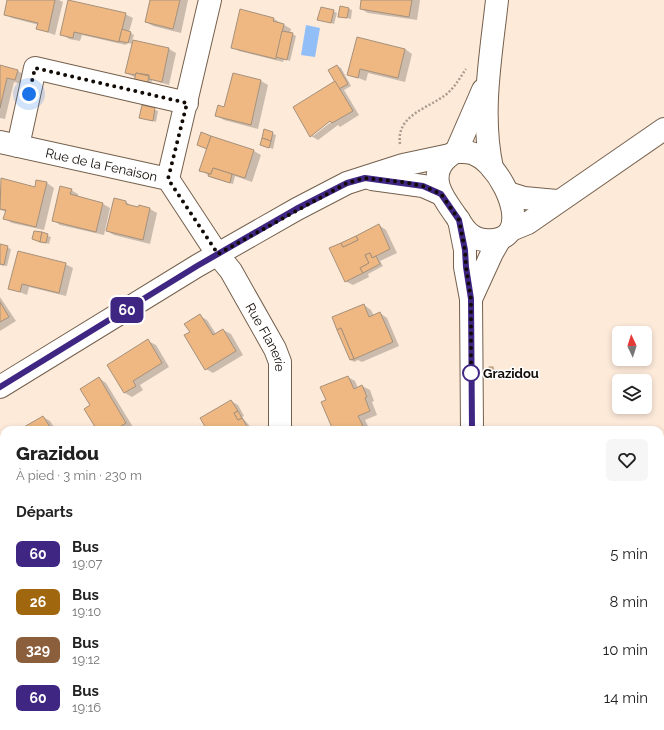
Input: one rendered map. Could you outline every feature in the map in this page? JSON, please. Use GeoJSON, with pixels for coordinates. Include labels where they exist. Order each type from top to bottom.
{"type":"FeatureCollection","features":[{"type":"Feature","properties":{"kind":"street"},"geometry":{"type":"LineString","coordinates":[[168,179],[210,0]]}},
{"type":"Feature","properties":{"kind":"street"},"geometry":{"type":"LineString","coordinates":[[492,168],[487,144],[488,78],[498,0]]}},
{"type":"Feature","properties":{"kind":"street","name":"Rue de la Fenaison"},"geometry":{"type":"LineString","coordinates":[[187,103],[35,68],[9,144],[168,179],[218,254]]}},
{"type":"Feature","properties":{"kind":"street"},"geometry":{"type":"LineString","coordinates":[[488,78],[453,154],[438,171],[441,194],[471,235],[489,240],[528,223],[557,201],[664,129]]}},
{"type":"Feature","properties":{"kind":"street"},"geometry":{"type":"LineString","coordinates":[[0,387],[218,254],[347,183],[403,165],[453,154],[474,154],[484,159],[492,168],[508,194],[514,212],[505,234],[492,253],[471,299]]}},
{"type":"Feature","properties":{"kind":"street"},"geometry":{"type":"LineString","coordinates":[[365,178],[423,186],[441,194]]}},
{"type":"Feature","properties":{"kind":"street"},"geometry":{"type":"LineString","coordinates":[[508,194],[524,198],[557,201]]}},
{"type":"Feature","properties":{"kind":"street"},"geometry":{"type":"LineString","coordinates":[[459,220],[465,250],[466,272],[471,299],[472,426]]}},
{"type":"Feature","properties":{"kind":"street","name":"Rue Flanerie"},"geometry":{"type":"LineString","coordinates":[[218,254],[231,271],[275,349],[280,362],[280,426]]}},
{"type":"Feature","properties":{"kind":"path"},"geometry":{"type":"LineString","coordinates":[[400,147],[399,140],[402,128],[408,118],[444,96],[454,87],[468,66]]}},
{"type":"Feature","properties":{"kind":"water"},"geometry":{"type":"Polygon","coordinates":[[[306,25],[320,28],[315,57],[301,55],[306,25]]]}},
{"type":"Feature","properties":{"kind":"building"},"geometry":{"type":"Polygon","coordinates":[[[7,0],[55,0],[48,32],[36,29],[38,23],[4,15],[7,0]]]}},
{"type":"Feature","properties":{"kind":"building"},"geometry":{"type":"Polygon","coordinates":[[[68,0],[126,13],[119,42],[74,32],[73,38],[60,35],[68,0]]]}},
{"type":"Feature","properties":{"kind":"building"},"geometry":{"type":"Polygon","coordinates":[[[150,0],[180,0],[173,29],[145,22],[150,0]]]}},
{"type":"Feature","properties":{"kind":"building"},"geometry":{"type":"Polygon","coordinates":[[[361,0],[412,0],[409,17],[360,9],[361,0]]]}},
{"type":"Feature","properties":{"kind":"building"},"geometry":{"type":"Polygon","coordinates":[[[340,6],[349,8],[347,18],[338,17],[340,6]]]}},
{"type":"Feature","properties":{"kind":"building"},"geometry":{"type":"Polygon","coordinates":[[[321,7],[334,10],[331,23],[317,20],[321,7]]]}},
{"type":"Feature","properties":{"kind":"building"},"geometry":{"type":"Polygon","coordinates":[[[240,9],[274,18],[273,21],[284,24],[276,59],[231,48],[240,9]]]}},
{"type":"Feature","properties":{"kind":"building"},"geometry":{"type":"Polygon","coordinates":[[[122,29],[131,32],[128,43],[119,41],[122,29]]]}},
{"type":"Feature","properties":{"kind":"building"},"geometry":{"type":"Polygon","coordinates":[[[282,31],[293,33],[287,60],[276,57],[282,31]]]}},
{"type":"Feature","properties":{"kind":"building"},"geometry":{"type":"Polygon","coordinates":[[[357,37],[405,49],[398,78],[360,69],[358,78],[347,75],[357,37]]]}},
{"type":"Feature","properties":{"kind":"building"},"geometry":{"type":"Polygon","coordinates":[[[133,40],[169,48],[162,82],[149,79],[149,75],[125,73],[133,40]]]}},
{"type":"Feature","properties":{"kind":"building"},"geometry":{"type":"Polygon","coordinates":[[[0,65],[18,70],[15,80],[7,78],[0,108],[0,65]]]}},
{"type":"Feature","properties":{"kind":"building"},"geometry":{"type":"Polygon","coordinates":[[[337,65],[348,84],[339,89],[328,70],[337,65]]]}},
{"type":"Feature","properties":{"kind":"building"},"geometry":{"type":"Polygon","coordinates":[[[136,73],[149,76],[147,84],[134,81],[136,73]]]}},
{"type":"Feature","properties":{"kind":"building"},"geometry":{"type":"Polygon","coordinates":[[[233,73],[261,80],[251,125],[215,116],[218,105],[224,107],[233,73]]]}},
{"type":"Feature","properties":{"kind":"building"},"geometry":{"type":"Polygon","coordinates":[[[335,81],[353,111],[332,123],[330,121],[310,137],[293,107],[335,81]]]}},
{"type":"Feature","properties":{"kind":"building"},"geometry":{"type":"Polygon","coordinates":[[[142,105],[155,108],[153,121],[139,118],[142,105]]]}},
{"type":"Feature","properties":{"kind":"building"},"geometry":{"type":"Polygon","coordinates":[[[264,129],[273,132],[271,141],[262,138],[264,129]]]}},
{"type":"Feature","properties":{"kind":"building"},"geometry":{"type":"Polygon","coordinates":[[[201,132],[211,136],[207,149],[197,145],[201,132]]]}},
{"type":"Feature","properties":{"kind":"building"},"geometry":{"type":"Polygon","coordinates":[[[211,136],[254,150],[245,178],[213,168],[211,174],[199,171],[211,136]]]}},
{"type":"Feature","properties":{"kind":"building"},"geometry":{"type":"Polygon","coordinates":[[[262,138],[271,141],[269,148],[260,145],[262,138]]]}},
{"type":"Feature","properties":{"kind":"building"},"geometry":{"type":"Polygon","coordinates":[[[213,168],[232,174],[230,183],[208,176],[211,174],[213,168]]]}},
{"type":"Feature","properties":{"kind":"building"},"geometry":{"type":"Polygon","coordinates":[[[1,178],[35,187],[36,180],[47,182],[36,227],[3,219],[6,210],[0,209],[1,178]]]}},
{"type":"Feature","properties":{"kind":"building"},"geometry":{"type":"Polygon","coordinates":[[[60,186],[72,189],[70,194],[103,203],[96,232],[52,221],[60,186]]]}},
{"type":"Feature","properties":{"kind":"building"},"geometry":{"type":"Polygon","coordinates":[[[114,198],[126,201],[126,204],[150,208],[143,240],[106,231],[114,198]]]}},
{"type":"Feature","properties":{"kind":"building"},"geometry":{"type":"Polygon","coordinates":[[[379,224],[390,249],[372,258],[370,253],[365,255],[369,263],[360,268],[363,273],[345,282],[329,248],[341,243],[343,247],[358,240],[356,236],[379,224]]]}},
{"type":"Feature","properties":{"kind":"building"},"geometry":{"type":"Polygon","coordinates":[[[34,231],[42,232],[40,242],[32,239],[34,231]]]}},
{"type":"Feature","properties":{"kind":"building"},"geometry":{"type":"Polygon","coordinates":[[[42,232],[48,234],[46,243],[40,242],[42,232]]]}},
{"type":"Feature","properties":{"kind":"building"},"geometry":{"type":"Polygon","coordinates":[[[356,236],[358,240],[343,247],[341,243],[356,236]]]}},
{"type":"Feature","properties":{"kind":"building"},"geometry":{"type":"Polygon","coordinates":[[[0,244],[8,246],[4,265],[0,264],[0,244]]]}},
{"type":"Feature","properties":{"kind":"building"},"geometry":{"type":"Polygon","coordinates":[[[18,251],[66,263],[59,293],[22,284],[20,292],[8,289],[18,251]]]}},
{"type":"Feature","properties":{"kind":"building"},"geometry":{"type":"Polygon","coordinates":[[[370,253],[372,258],[376,256],[380,264],[363,273],[360,268],[369,263],[365,255],[370,253]]]}},
{"type":"Feature","properties":{"kind":"building"},"geometry":{"type":"Polygon","coordinates":[[[0,302],[9,317],[0,322],[0,302]]]}},
{"type":"Feature","properties":{"kind":"building"},"geometry":{"type":"Polygon","coordinates":[[[364,304],[369,317],[380,312],[393,342],[354,359],[341,328],[337,330],[332,317],[364,304]]]}},
{"type":"Feature","properties":{"kind":"building"},"geometry":{"type":"Polygon","coordinates":[[[200,314],[213,335],[223,329],[236,351],[205,370],[184,335],[190,332],[184,324],[200,314]]]}},
{"type":"Feature","properties":{"kind":"building"},"geometry":{"type":"Polygon","coordinates":[[[341,328],[354,359],[350,360],[337,330],[341,328]]]}},
{"type":"Feature","properties":{"kind":"building"},"geometry":{"type":"Polygon","coordinates":[[[148,339],[162,363],[133,381],[136,386],[124,393],[107,365],[148,339]]]}},
{"type":"Feature","properties":{"kind":"building"},"geometry":{"type":"Polygon","coordinates":[[[489,367],[493,367],[493,378],[489,378],[489,367]]]}},
{"type":"Feature","properties":{"kind":"building"},"geometry":{"type":"Polygon","coordinates":[[[348,376],[354,389],[362,385],[367,397],[365,398],[370,411],[358,416],[363,426],[331,426],[321,402],[326,400],[320,387],[348,376]]]}},
{"type":"Feature","properties":{"kind":"building"},"geometry":{"type":"Polygon","coordinates":[[[99,377],[126,423],[121,426],[95,426],[84,409],[90,405],[80,389],[99,377]]]}},
{"type":"Feature","properties":{"kind":"building"},"geometry":{"type":"Polygon","coordinates":[[[231,400],[238,411],[234,413],[238,420],[242,418],[247,426],[205,426],[200,418],[231,400]]]}},
{"type":"Feature","properties":{"kind":"building"},"geometry":{"type":"Polygon","coordinates":[[[238,411],[242,418],[238,420],[234,413],[238,411]]]}},
{"type":"Feature","properties":{"kind":"building"},"geometry":{"type":"Polygon","coordinates":[[[43,416],[49,426],[26,426],[43,416]]]}},
{"type":"Feature","properties":{"kind":"bus line","name":"60"},"geometry":{"type":"LineString","coordinates":[[0,387],[197,266],[256,234],[296,209],[347,183],[365,178],[403,182],[423,186],[441,194],[459,220],[465,250],[467,278],[471,299],[472,426]]}},
{"type":"Feature","properties":{"kind":"place","name":"Grazidou"},"geometry":{"type":"Point","coordinates":[471,373]}},
{"type":"Feature","properties":{"kind":"route"},"geometry":{"type":"LineString","coordinates":[[29,94],[35,68],[187,103],[168,179],[218,254],[256,234],[296,209],[347,183],[365,178],[403,182],[423,186],[441,194],[459,220],[465,250],[467,278],[471,299],[471,373]]}}]}
